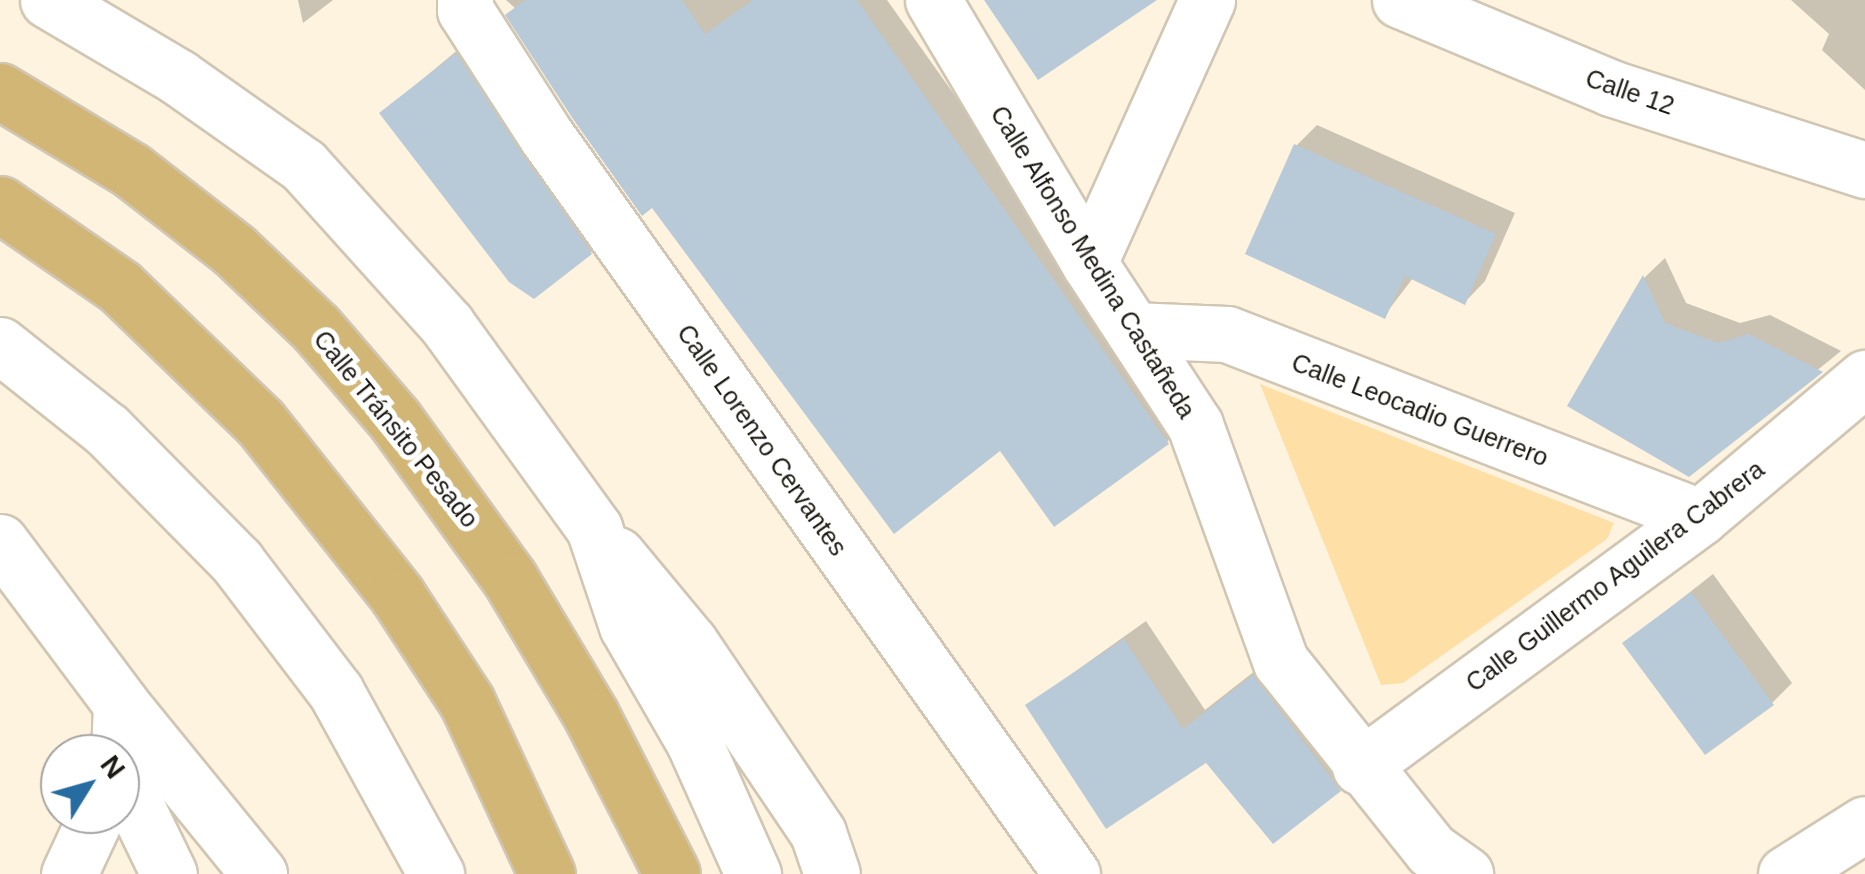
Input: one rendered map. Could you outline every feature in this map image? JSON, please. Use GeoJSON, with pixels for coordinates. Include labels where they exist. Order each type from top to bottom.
{"type":"FeatureCollection","features":[{"type":"Feature","properties":{"kind":"main road","name":"Calle Tránsito Pesado"},"geometry":{"type":"LineString","coordinates":[[0,91],[131,170],[234,250],[372,393],[510,579],[591,715],[672,874]]}},
{"type":"Feature","properties":{"kind":"main road"},"geometry":{"type":"LineString","coordinates":[[0,204],[118,286],[260,422],[397,595],[467,702],[546,874]]}},
{"type":"Feature","properties":{"kind":"street"},"geometry":{"type":"LineString","coordinates":[[48,0],[178,77],[304,166],[446,326],[594,528],[690,643],[818,833],[832,874]]}},
{"type":"Feature","properties":{"kind":"street","name":"Calle Lorenzo Cervantes"},"geometry":{"type":"LineString","coordinates":[[466,0],[465,10],[546,138],[1072,874]]}},
{"type":"Feature","properties":{"kind":"street","name":"Calle Alfonso Medina Castañeda"},"geometry":{"type":"LineString","coordinates":[[933,0],[1089,263],[1195,426],[1281,662],[1433,866]]}},
{"type":"Feature","properties":{"kind":"street"},"geometry":{"type":"LineString","coordinates":[[1089,263],[1207,0]]}},
{"type":"Feature","properties":{"kind":"street","name":"Calle 12"},"geometry":{"type":"LineString","coordinates":[[1400,0],[1611,88],[1865,170]]}},
{"type":"Feature","properties":{"kind":"street","name":"Calle Leocadio Guerrero"},"geometry":{"type":"LineString","coordinates":[[1133,330],[1227,334],[1700,517]]}},
{"type":"Feature","properties":{"kind":"street"},"geometry":{"type":"LineString","coordinates":[[0,345],[107,430],[238,562],[336,692],[436,874]]}},
{"type":"Feature","properties":{"kind":"street","name":"Calle Guillermo Aguilera Cabrera"},"geometry":{"type":"LineString","coordinates":[[1360,767],[1700,517],[1865,378]]}},
{"type":"Feature","properties":{"kind":"street"},"geometry":{"type":"LineString","coordinates":[[594,528],[627,626],[694,742],[753,874]]}},
{"type":"Feature","properties":{"kind":"street"},"geometry":{"type":"LineString","coordinates":[[0,542],[120,729],[259,874]]}},
{"type":"Feature","properties":{"kind":"street"},"geometry":{"type":"LineString","coordinates":[[140,814],[169,874]]}},
{"type":"Feature","properties":{"kind":"street"},"geometry":{"type":"LineString","coordinates":[[1786,874],[1865,824]]}},
{"type":"Feature","properties":{"kind":"street"},"geometry":{"type":"LineString","coordinates":[[68,874],[87,834]]}},
{"type":"Feature","properties":{"kind":"shaded area"},"geometry":{"type":"Polygon","coordinates":[[[1260,384],[1614,523],[1607,539],[1403,683],[1381,685],[1260,384]]]}},
{"type":"Feature","properties":{"kind":"building"},"geometry":{"type":"Polygon","coordinates":[[[525,0],[682,0],[705,34],[753,0],[857,0],[1169,444],[1054,527],[1000,451],[894,534],[652,208],[642,216],[573,119],[505,15],[525,0]]]}},
{"type":"Feature","properties":{"kind":"building"},"geometry":{"type":"Polygon","coordinates":[[[984,0],[1157,0],[1038,80],[984,0]]]}},
{"type":"Feature","properties":{"kind":"building"},"geometry":{"type":"Polygon","coordinates":[[[456,53],[592,254],[534,299],[509,282],[379,113],[456,53]]]}},
{"type":"Feature","properties":{"kind":"building"},"geometry":{"type":"Polygon","coordinates":[[[1294,144],[1496,234],[1465,305],[1405,276],[1385,319],[1245,254],[1294,144]]]}},
{"type":"Feature","properties":{"kind":"building"},"geometry":{"type":"Polygon","coordinates":[[[1643,275],[1665,323],[1718,343],[1749,334],[1823,372],[1689,477],[1567,406],[1643,275]]]}},
{"type":"Feature","properties":{"kind":"building"},"geometry":{"type":"Polygon","coordinates":[[[1691,592],[1774,705],[1705,755],[1622,643],[1691,592]]]}},
{"type":"Feature","properties":{"kind":"building"},"geometry":{"type":"Polygon","coordinates":[[[1124,639],[1183,729],[1253,675],[1341,791],[1273,844],[1202,758],[1206,763],[1106,829],[1025,705],[1124,639]]]}}]}
